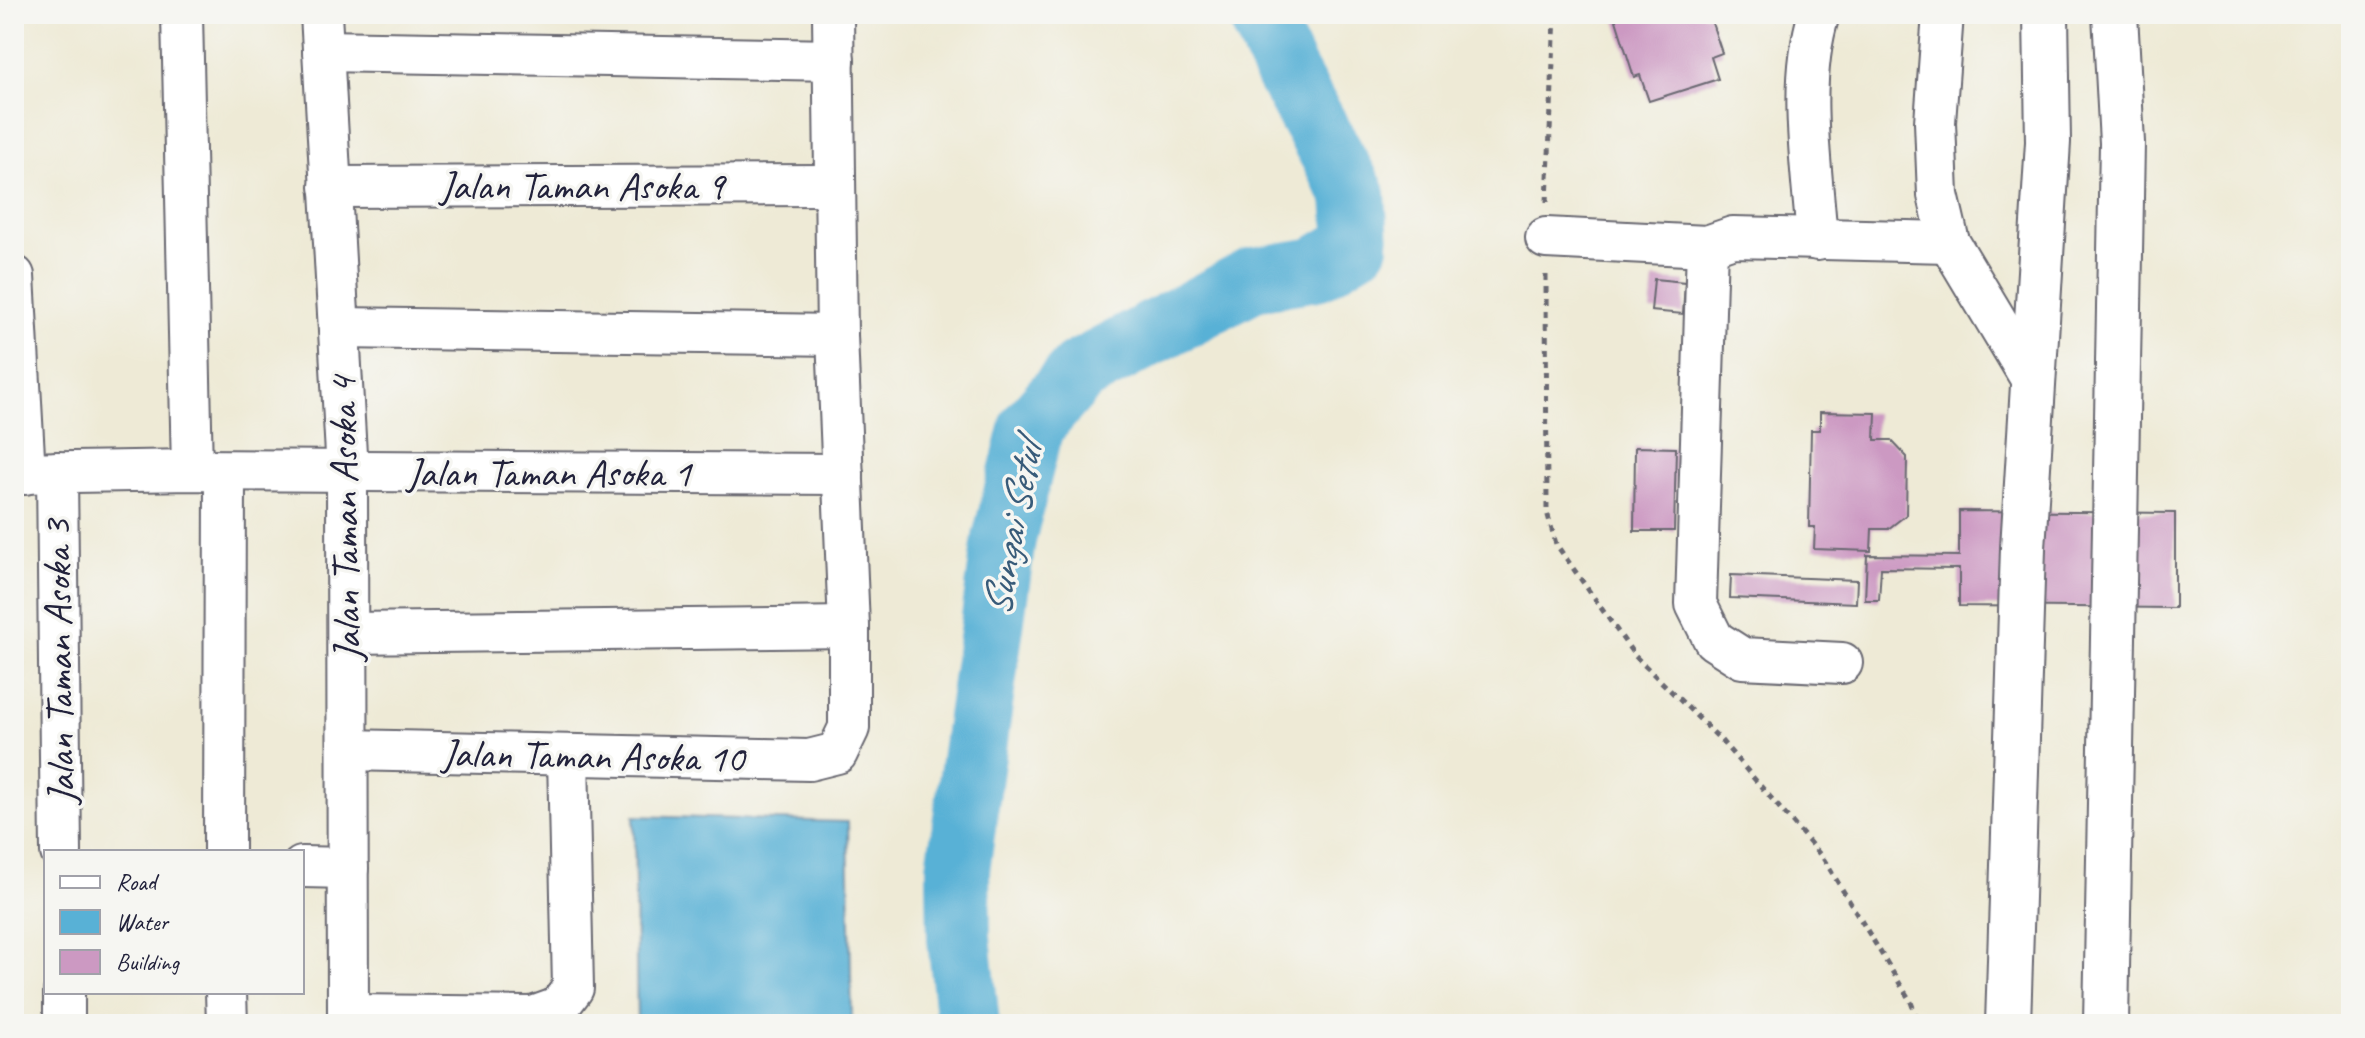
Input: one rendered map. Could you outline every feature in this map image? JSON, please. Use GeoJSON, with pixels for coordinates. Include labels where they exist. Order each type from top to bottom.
{"type":"FeatureCollection","features":[{"type":"Feature","properties":{"kind":"highway"},"geometry":{"type":"LineString","coordinates":[[2008,1024],[2021,605],[2048,142],[2046,14]]}},
{"type":"Feature","properties":{"kind":"highway"},"geometry":{"type":"LineString","coordinates":[[2106,1024],[2122,143],[2115,14]]}},
{"type":"Feature","properties":{"kind":"street"},"geometry":{"type":"LineString","coordinates":[[182,14],[209,470],[224,850]]}},
{"type":"Feature","properties":{"kind":"street"},"geometry":{"type":"LineString","coordinates":[[349,633],[849,627],[837,335],[833,14]]}},
{"type":"Feature","properties":{"kind":"street"},"geometry":{"type":"LineString","coordinates":[[1817,240],[1808,48],[1819,14]]}},
{"type":"Feature","properties":{"kind":"street"},"geometry":{"type":"LineString","coordinates":[[1943,14],[1935,122],[1938,195],[1949,242],[2033,382]]}},
{"type":"Feature","properties":{"kind":"street"},"geometry":{"type":"LineString","coordinates":[[322,32],[834,60]]}},
{"type":"Feature","properties":{"kind":"street","name":"Jalan Taman Asoka 4"},"geometry":{"type":"LineString","coordinates":[[322,32],[347,472],[348,1020]]}},
{"type":"Feature","properties":{"kind":"street","name":"Jalan Taman Asoka 9"},"geometry":{"type":"LineString","coordinates":[[330,187],[834,185]]}},
{"type":"Feature","properties":{"kind":"street"},"geometry":{"type":"LineString","coordinates":[[1546,238],[1707,246],[1733,237],[1949,242]]}},
{"type":"Feature","properties":{"kind":"street"},"geometry":{"type":"LineString","coordinates":[[1707,246],[1696,604],[1714,640],[1742,658],[1842,663]]}},
{"type":"Feature","properties":{"kind":"street","name":"Jalan Taman Asoka 3"},"geometry":{"type":"LineString","coordinates":[[14,276],[61,850]]}},
{"type":"Feature","properties":{"kind":"street"},"geometry":{"type":"LineString","coordinates":[[339,328],[837,335]]}},
{"type":"Feature","properties":{"kind":"street","name":"Jalan Taman Asoka 1"},"geometry":{"type":"LineString","coordinates":[[32,473],[209,470],[843,474]]}},
{"type":"Feature","properties":{"kind":"street","name":"Jalan Taman Asoka 10"},"geometry":{"type":"LineString","coordinates":[[348,750],[809,760],[837,753],[849,728],[849,627]]}},
{"type":"Feature","properties":{"kind":"street"},"geometry":{"type":"LineString","coordinates":[[348,1020],[533,1017],[558,1008],[573,988],[568,756]]}},
{"type":"Feature","properties":{"kind":"street"},"geometry":{"type":"LineString","coordinates":[[304,867],[348,868]]}},
{"type":"Feature","properties":{"kind":"street"},"geometry":{"type":"LineString","coordinates":[[64,994],[64,1024]]}},
{"type":"Feature","properties":{"kind":"street"},"geometry":{"type":"LineString","coordinates":[[226,994],[227,1024]]}},
{"type":"Feature","properties":{"kind":"path"},"geometry":{"type":"LineString","coordinates":[[1555,14],[1546,238],[1547,512],[1556,544],[1635,656],[1719,738],[1823,858],[1911,1002],[1919,1024]]}},
{"type":"Feature","properties":{"kind":"water"},"geometry":{"type":"Polygon","coordinates":[[[634,816],[848,822],[852,1024],[637,1024],[634,816]]]}},
{"type":"Feature","properties":{"kind":"building"},"geometry":{"type":"Polygon","coordinates":[[[1614,14],[1709,14],[1722,53],[1711,57],[1718,79],[1649,101],[1640,75],[1634,77],[1614,14]]]}},
{"type":"Feature","properties":{"kind":"building"},"geometry":{"type":"Polygon","coordinates":[[[1654,279],[1685,282],[1683,314],[1651,311],[1654,279]]]}},
{"type":"Feature","properties":{"kind":"building"},"geometry":{"type":"Polygon","coordinates":[[[1820,412],[1876,413],[1875,440],[1891,440],[1907,457],[1906,515],[1888,529],[1872,529],[1871,551],[1814,549],[1815,527],[1809,527],[1811,430],[1820,430],[1820,412]]]}},
{"type":"Feature","properties":{"kind":"building"},"geometry":{"type":"Polygon","coordinates":[[[1635,447],[1676,448],[1674,531],[1634,531],[1635,447]]]}},
{"type":"Feature","properties":{"kind":"building"},"geometry":{"type":"Polygon","coordinates":[[[1959,511],[2175,513],[2175,608],[1959,606],[1959,569],[1881,568],[1879,600],[1865,600],[1867,555],[1959,556],[1959,511]]]}},
{"type":"Feature","properties":{"kind":"building"},"geometry":{"type":"Polygon","coordinates":[[[1731,575],[1857,580],[1856,603],[1730,598],[1731,575]]]}},
{"type":"Feature","properties":{"kind":"waterway","name":"Sungai Setul"},"geometry":{"type":"LineString","coordinates":[[968,1024],[959,938],[958,869],[1004,539],[1032,426],[1079,372],[1254,279],[1316,269],[1357,244],[1354,195],[1286,72],[1259,14]]}}]}
